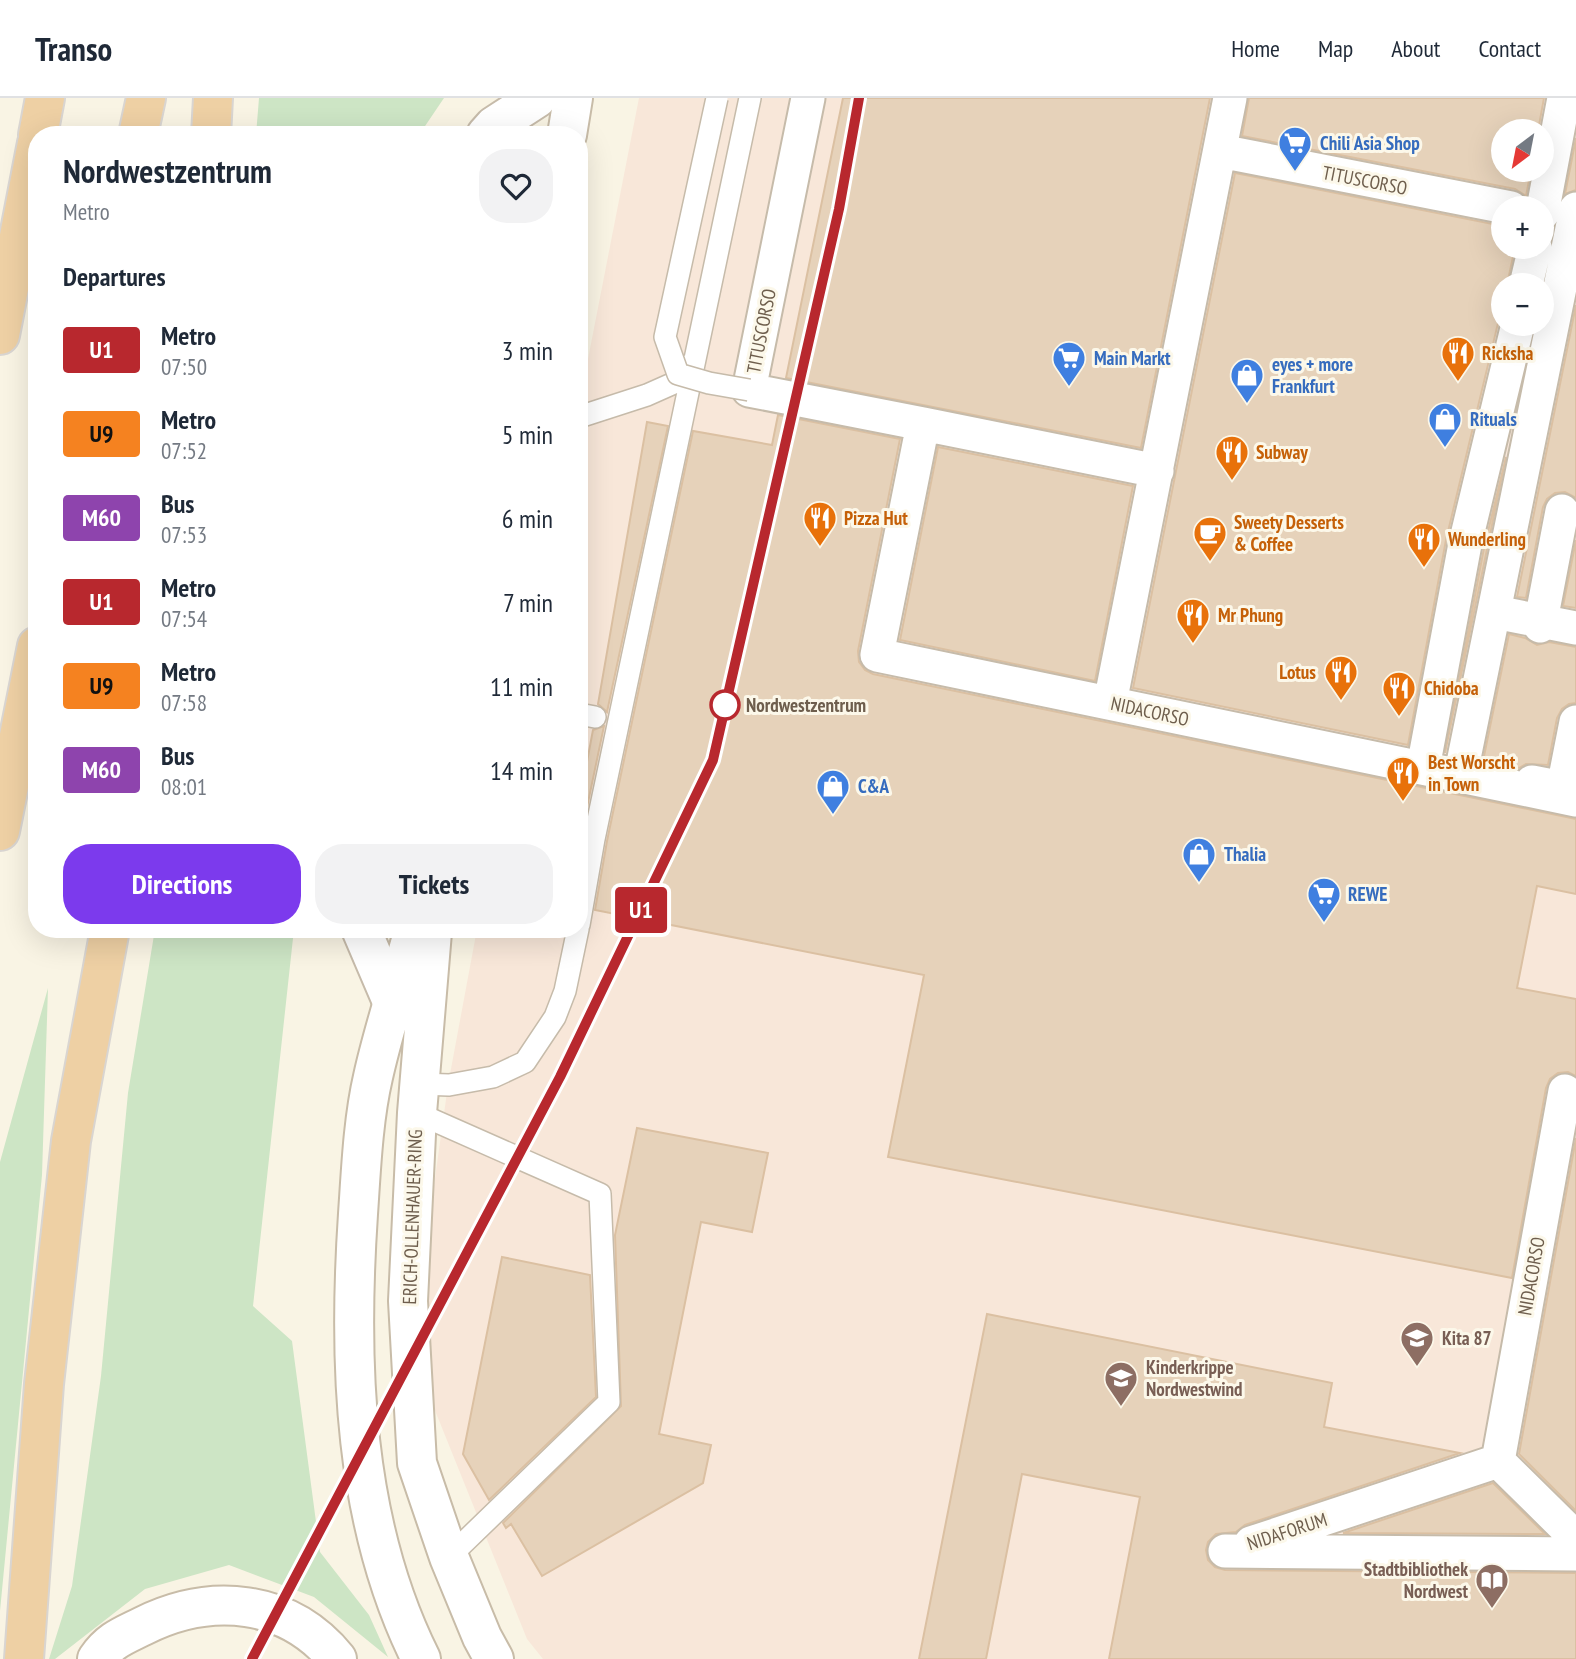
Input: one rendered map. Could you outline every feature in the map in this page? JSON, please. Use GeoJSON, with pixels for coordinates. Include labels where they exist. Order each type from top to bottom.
{"type":"FeatureCollection","features":[{"type":"Feature","properties":{"kind":"highway"},"geometry":{"type":"LineString","coordinates":[[40,126],[45,98]]}},
{"type":"Feature","properties":{"kind":"highway"},"geometry":{"type":"LineString","coordinates":[[140,126],[146,98]]}},
{"type":"Feature","properties":{"kind":"highway"},"geometry":{"type":"LineString","coordinates":[[211,126],[213,98]]}},
{"type":"Feature","properties":{"kind":"highway"},"geometry":{"type":"LineString","coordinates":[[0,335],[28,190]]}},
{"type":"Feature","properties":{"kind":"highway"},"geometry":{"type":"LineString","coordinates":[[0,831],[28,691]]}},
{"type":"Feature","properties":{"kind":"highway"},"geometry":{"type":"LineString","coordinates":[[24,1659],[44,1384],[71,1141],[108,938]]}},
{"type":"Feature","properties":{"kind":"main road"},"geometry":{"type":"LineString","coordinates":[[493,126],[537,98]]}},
{"type":"Feature","properties":{"kind":"main road"},"geometry":{"type":"LineString","coordinates":[[568,126],[573,98]]}},
{"type":"Feature","properties":{"kind":"main road"},"geometry":{"type":"LineString","coordinates":[[365,938],[394,1006]]}},
{"type":"Feature","properties":{"kind":"main road"},"geometry":{"type":"LineString","coordinates":[[412,938],[373,1078],[360,1176],[354,1276],[356,1394],[371,1519],[400,1613],[421,1659]]}},
{"type":"Feature","properties":{"kind":"main road","name":"ERICH-OLLENHAUER-RING"},"geometry":{"type":"LineString","coordinates":[[431,938],[418,1099],[408,1301],[417,1463],[449,1557],[494,1659]]}},
{"type":"Feature","properties":{"kind":"main road"},"geometry":{"type":"LineString","coordinates":[[97,1659],[107,1643],[156,1619],[206,1606],[253,1607],[279,1614],[325,1644],[337,1659]]}},
{"type":"Feature","properties":{"kind":"street","name":"TITUSCORSO"},"geometry":{"type":"LineString","coordinates":[[808,98],[749,390],[1157,471]]}},
{"type":"Feature","properties":{"kind":"street"},"geometry":{"type":"LineString","coordinates":[[1104,699],[1157,471],[1228,98]]}},
{"type":"Feature","properties":{"kind":"street"},"geometry":{"type":"LineString","coordinates":[[1104,699],[1228,98]]}},
{"type":"Feature","properties":{"kind":"street"},"geometry":{"type":"LineString","coordinates":[[1545,196],[1564,98]]}},
{"type":"Feature","properties":{"kind":"street","name":"TITUSCORSO"},"geometry":{"type":"LineString","coordinates":[[1220,151],[1491,204]]}},
{"type":"Feature","properties":{"kind":"street"},"geometry":{"type":"LineString","coordinates":[[1462,768],[1495,611],[1563,345],[1576,209]]}},
{"type":"Feature","properties":{"kind":"street"},"geometry":{"type":"LineString","coordinates":[[1423,768],[1465,544],[1515,336]]}},
{"type":"Feature","properties":{"kind":"street","name":"NIDACORSO"},"geometry":{"type":"LineString","coordinates":[[923,424],[877,654],[1563,788],[1576,722]]}},
{"type":"Feature","properties":{"kind":"street"},"geometry":{"type":"LineString","coordinates":[[1540,626],[1564,566],[1562,511]]}},
{"type":"Feature","properties":{"kind":"street"},"geometry":{"type":"LineString","coordinates":[[1465,544],[1564,566]]}},
{"type":"Feature","properties":{"kind":"street"},"geometry":{"type":"LineString","coordinates":[[1495,611],[1576,628]]}},
{"type":"Feature","properties":{"kind":"street","name":"NIDACORSO"},"geometry":{"type":"LineString","coordinates":[[1104,699],[1576,800]]}},
{"type":"Feature","properties":{"kind":"street","name":"NIDACORSO"},"geometry":{"type":"LineString","coordinates":[[1498,1461],[1565,1091]]}},
{"type":"Feature","properties":{"kind":"street"},"geometry":{"type":"LineString","coordinates":[[1498,1461],[1576,1538]]}},
{"type":"Feature","properties":{"kind":"street","name":"NIDAFORUM"},"geometry":{"type":"LineString","coordinates":[[1498,1461],[1225,1551],[1576,1554]]}},
{"type":"Feature","properties":{"kind":"lane"},"geometry":{"type":"LineString","coordinates":[[717,98],[665,337],[678,373],[709,383],[749,390]]}},
{"type":"Feature","properties":{"kind":"lane"},"geometry":{"type":"LineString","coordinates":[[588,874],[750,98]]}},
{"type":"Feature","properties":{"kind":"lane"},"geometry":{"type":"LineString","coordinates":[[588,414],[647,395],[674,383],[695,360],[713,328],[757,98]]}},
{"type":"Feature","properties":{"kind":"lane"},"geometry":{"type":"LineString","coordinates":[[418,1099],[449,1085],[493,1077],[526,1062],[555,1017],[565,991],[577,938]]}},
{"type":"Feature","properties":{"kind":"lane"},"geometry":{"type":"LineString","coordinates":[[418,1099],[600,1194],[609,1402],[449,1557]]}},
{"type":"Feature","properties":{"kind":"shaded area","name":"Nordwestzentrum"},"geometry":{"type":"Polygon","coordinates":[[[639,98],[1576,98],[1576,1659],[543,1659],[527,1639],[432,1403],[425,1250],[448,1085],[475,938],[588,938],[588,359],[639,98]]]}},
{"type":"Feature","properties":{"kind":"green space"},"geometry":{"type":"Polygon","coordinates":[[[259,98],[444,98],[425,126],[257,126],[259,98]]]}},
{"type":"Feature","properties":{"kind":"green space"},"geometry":{"type":"Polygon","coordinates":[[[154,938],[293,938],[253,1306],[292,1341],[320,1552],[369,1615],[388,1657],[314,1597],[229,1565],[145,1589],[55,1659],[49,1659],[72,1586],[101,1376],[128,1093],[154,938]]]}},
{"type":"Feature","properties":{"kind":"green space"},"geometry":{"type":"Polygon","coordinates":[[[48,988],[42,1175],[0,1611],[0,1162],[48,988]]]}},
{"type":"Feature","properties":{"kind":"building"},"geometry":{"type":"Polygon","coordinates":[[[843,98],[1210,98],[1141,448],[786,378],[843,98]]]}},
{"type":"Feature","properties":{"kind":"building"},"geometry":{"type":"Polygon","coordinates":[[[1249,98],[1544,98],[1540,119],[1491,119],[1491,182],[1529,182],[1526,196],[1515,189],[1242,136],[1249,98]]]}},
{"type":"Feature","properties":{"kind":"building"},"geometry":{"type":"Polygon","coordinates":[[[1576,138],[1576,190],[1565,194],[1576,138]]]}},
{"type":"Feature","properties":{"kind":"building"},"geometry":{"type":"Polygon","coordinates":[[[1235,173],[1491,224],[1491,259],[1512,259],[1510,273],[1491,273],[1491,336],[1495,336],[1446,540],[1408,745],[1133,688],[1235,173]]]}},
{"type":"Feature","properties":{"kind":"building"},"geometry":{"type":"Polygon","coordinates":[[[1576,305],[1576,498],[1565,492],[1555,493],[1547,499],[1543,507],[1526,598],[1517,597],[1576,305]]]}},
{"type":"Feature","properties":{"kind":"building"},"geometry":{"type":"Polygon","coordinates":[[[778,415],[900,439],[858,651],[859,662],[865,670],[873,674],[1576,819],[1576,894],[1537,886],[1517,988],[1576,999],[1576,1076],[1568,1072],[1558,1073],[1550,1079],[1546,1088],[1512,1278],[888,1157],[924,975],[595,910],[693,431],[772,445],[778,415]]]}},
{"type":"Feature","properties":{"kind":"building"},"geometry":{"type":"Polygon","coordinates":[[[647,422],[668,426],[607,712],[598,704],[647,422]]]}},
{"type":"Feature","properties":{"kind":"building"},"geometry":{"type":"Polygon","coordinates":[[[938,447],[1133,486],[1095,681],[900,640],[938,447]]]}},
{"type":"Feature","properties":{"kind":"building"},"geometry":{"type":"Polygon","coordinates":[[[1506,457],[1445,753],[1484,548],[1506,457]]]}},
{"type":"Feature","properties":{"kind":"building"},"geometry":{"type":"Polygon","coordinates":[[[1576,540],[1576,608],[1563,606],[1576,540]]]}},
{"type":"Feature","properties":{"kind":"building"},"geometry":{"type":"Polygon","coordinates":[[[1509,634],[1525,638],[1537,645],[1549,642],[1576,647],[1576,703],[1562,709],[1557,718],[1548,765],[1526,764],[1519,768],[1483,761],[1509,634]]]}},
{"type":"Feature","properties":{"kind":"building"},"geometry":{"type":"Polygon","coordinates":[[[604,726],[588,803],[588,756],[593,730],[604,726]]]}},
{"type":"Feature","properties":{"kind":"building"},"geometry":{"type":"Polygon","coordinates":[[[637,1128],[768,1153],[752,1232],[701,1222],[659,1434],[711,1445],[703,1483],[542,1576],[511,1524],[506,1528],[503,1523],[621,1406],[615,1235],[637,1128]]]}},
{"type":"Feature","properties":{"kind":"building"},"geometry":{"type":"Polygon","coordinates":[[[1576,1138],[1576,1511],[1519,1454],[1576,1138]]]}},
{"type":"Feature","properties":{"kind":"building"},"geometry":{"type":"Polygon","coordinates":[[[502,1257],[590,1275],[596,1397],[489,1500],[463,1454],[502,1257]]]}},
{"type":"Feature","properties":{"kind":"building"},"geometry":{"type":"Polygon","coordinates":[[[987,1314],[1332,1383],[1324,1427],[1460,1453],[1245,1525],[1236,1532],[1216,1534],[1208,1542],[1208,1560],[1215,1567],[1225,1570],[1576,1573],[1576,1659],[1109,1659],[1140,1497],[1022,1474],[986,1659],[919,1659],[987,1314]]]}},
{"type":"Feature","properties":{"kind":"building"},"geometry":{"type":"Polygon","coordinates":[[[1493,1483],[1545,1534],[1343,1533],[1493,1483]]]}},
{"type":"Feature","properties":{"kind":"metro line","name":"U1"},"geometry":{"type":"LineString","coordinates":[[252,1659],[560,1077],[713,760],[839,209],[859,98]]}},
{"type":"Feature","properties":{"kind":"place","name":"Chili Asia Shop"},"geometry":{"type":"Point","coordinates":[1295,173]}},
{"type":"Feature","properties":{"kind":"place","name":"Ricksha"},"geometry":{"type":"Point","coordinates":[1458,383]}},
{"type":"Feature","properties":{"kind":"place","name":"Main Markt"},"geometry":{"type":"Point","coordinates":[1069,388]}},
{"type":"Feature","properties":{"kind":"place","name":"eyes + more Frankfurt"},"geometry":{"type":"Point","coordinates":[1247,405]}},
{"type":"Feature","properties":{"kind":"place","name":"Rituals"},"geometry":{"type":"Point","coordinates":[1445,449]}},
{"type":"Feature","properties":{"kind":"place","name":"Subway"},"geometry":{"type":"Point","coordinates":[1232,482]}},
{"type":"Feature","properties":{"kind":"place","name":"Pizza Hut"},"geometry":{"type":"Point","coordinates":[820,548]}},
{"type":"Feature","properties":{"kind":"place","name":"Sweety Desserts & Coffee"},"geometry":{"type":"Point","coordinates":[1210,563]}},
{"type":"Feature","properties":{"kind":"place","name":"Wunderling"},"geometry":{"type":"Point","coordinates":[1424,569]}},
{"type":"Feature","properties":{"kind":"place","name":"Mr Phung"},"geometry":{"type":"Point","coordinates":[1193,645]}},
{"type":"Feature","properties":{"kind":"place","name":"Lotus"},"geometry":{"type":"Point","coordinates":[1341,702]}},
{"type":"Feature","properties":{"kind":"place","name":"Nordwestzentrum"},"geometry":{"type":"Point","coordinates":[725,705]}},
{"type":"Feature","properties":{"kind":"place","name":"Chidoba"},"geometry":{"type":"Point","coordinates":[1399,718]}},
{"type":"Feature","properties":{"kind":"place","name":"Best Worscht in Town"},"geometry":{"type":"Point","coordinates":[1403,803]}},
{"type":"Feature","properties":{"kind":"place","name":"C&A"},"geometry":{"type":"Point","coordinates":[833,816]}},
{"type":"Feature","properties":{"kind":"place","name":"Thalia"},"geometry":{"type":"Point","coordinates":[1199,884]}},
{"type":"Feature","properties":{"kind":"place","name":"REWE"},"geometry":{"type":"Point","coordinates":[1324,924]}},
{"type":"Feature","properties":{"kind":"place","name":"Kita 87"},"geometry":{"type":"Point","coordinates":[1417,1368]}},
{"type":"Feature","properties":{"kind":"place","name":"Kinderkrippe Nordwestwind"},"geometry":{"type":"Point","coordinates":[1121,1408]}},
{"type":"Feature","properties":{"kind":"place","name":"Stadtbibliothek Nordwest"},"geometry":{"type":"Point","coordinates":[1492,1610]}}]}
